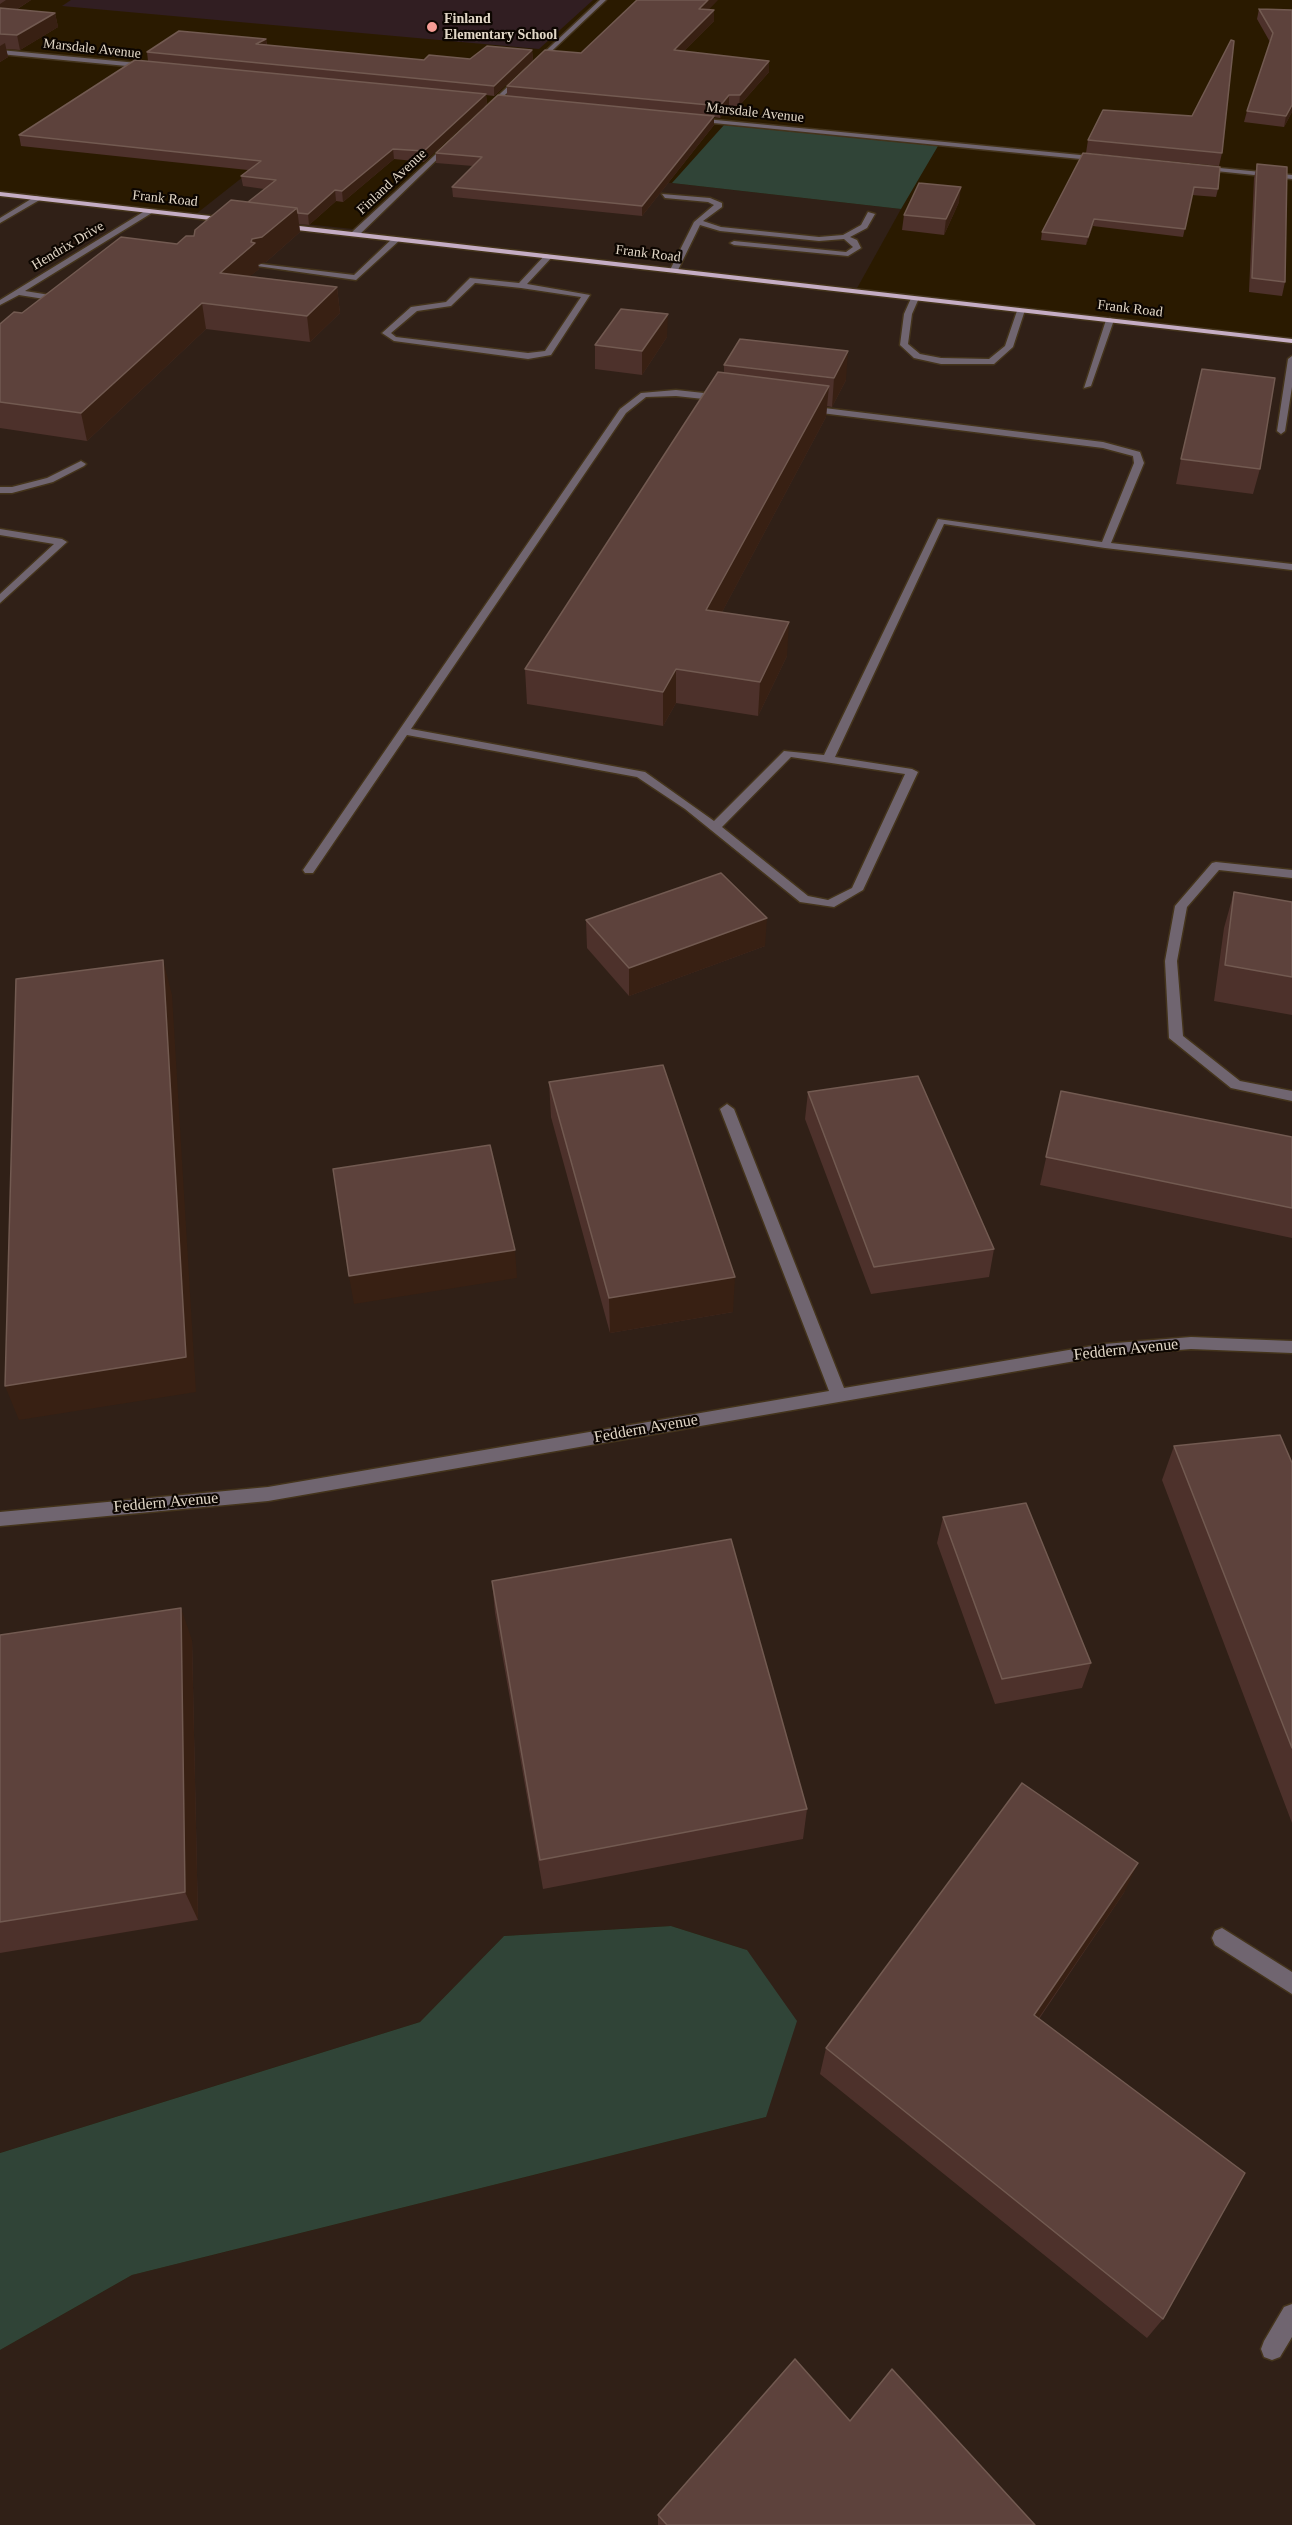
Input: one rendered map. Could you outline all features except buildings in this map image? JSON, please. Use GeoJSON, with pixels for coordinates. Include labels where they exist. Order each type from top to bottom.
{"type":"FeatureCollection","features":[{"type":"Feature","properties":{"kind":"main road","name":"Frank Road"},"geometry":{"type":"LineString","coordinates":[[0,194],[242,221]]}},
{"type":"Feature","properties":{"kind":"main road","name":"Frank Road"},"geometry":{"type":"LineString","coordinates":[[276,225],[1292,341]]}},
{"type":"Feature","properties":{"kind":"street"},"geometry":{"type":"LineString","coordinates":[[479,117],[603,0]]}},
{"type":"Feature","properties":{"kind":"street","name":"Marsdale Avenue"},"geometry":{"type":"LineString","coordinates":[[0,52],[153,67]]}},
{"type":"Feature","properties":{"kind":"street"},"geometry":{"type":"LineString","coordinates":[[484,99],[508,101]]}},
{"type":"Feature","properties":{"kind":"street","name":"Marsdale Avenue"},"geometry":{"type":"LineString","coordinates":[[685,119],[1110,160]]}},
{"type":"Feature","properties":{"kind":"street","name":"Finland Avenue"},"geometry":{"type":"LineString","coordinates":[[355,234],[461,133]]}},
{"type":"Feature","properties":{"kind":"street"},"geometry":{"type":"LineString","coordinates":[[1188,167],[1292,177]]}},
{"type":"Feature","properties":{"kind":"street"},"geometry":{"type":"LineString","coordinates":[[665,196],[710,200],[719,205],[698,222],[674,270]]}},
{"type":"Feature","properties":{"kind":"street"},"geometry":{"type":"LineString","coordinates":[[0,222],[39,198]]}},
{"type":"Feature","properties":{"kind":"street","name":"Hendrix Drive"},"geometry":{"type":"LineString","coordinates":[[0,303],[151,211]]}},
{"type":"Feature","properties":{"kind":"street"},"geometry":{"type":"LineString","coordinates":[[698,222],[720,229],[819,239],[845,237],[864,225],[871,214]]}},
{"type":"Feature","properties":{"kind":"street"},"geometry":{"type":"LineString","coordinates":[[734,243],[848,254],[857,248],[855,242],[845,237]]}},
{"type":"Feature","properties":{"kind":"street"},"geometry":{"type":"LineString","coordinates":[[261,266],[356,278],[397,239]]}},
{"type":"Feature","properties":{"kind":"street"},"geometry":{"type":"LineString","coordinates":[[92,247],[101,249]]}},
{"type":"Feature","properties":{"kind":"street"},"geometry":{"type":"LineString","coordinates":[[521,286],[549,256]]}},
{"type":"Feature","properties":{"kind":"street"},"geometry":{"type":"LineString","coordinates":[[473,280],[521,286],[586,295],[548,353],[528,356],[394,339],[386,333],[414,309],[448,304],[473,280]]}},
{"type":"Feature","properties":{"kind":"street"},"geometry":{"type":"LineString","coordinates":[[18,292],[57,299],[66,294]]}},
{"type":"Feature","properties":{"kind":"street"},"geometry":{"type":"LineString","coordinates":[[915,298],[908,314],[904,345],[918,356],[941,361],[991,362],[1009,347],[1021,310]]}},
{"type":"Feature","properties":{"kind":"street"},"geometry":{"type":"LineString","coordinates":[[1087,386],[1110,320]]}},
{"type":"Feature","properties":{"kind":"street"},"geometry":{"type":"LineString","coordinates":[[1281,431],[1292,359]]}},
{"type":"Feature","properties":{"kind":"street"},"geometry":{"type":"LineString","coordinates":[[309,870],[623,411],[644,395],[676,393],[735,400]]}},
{"type":"Feature","properties":{"kind":"street"},"geometry":{"type":"LineString","coordinates":[[794,407],[1102,445],[1137,454],[1139,463],[1105,544]]}},
{"type":"Feature","properties":{"kind":"street"},"geometry":{"type":"LineString","coordinates":[[0,490],[12,490],[50,480],[81,464]]}},
{"type":"Feature","properties":{"kind":"street"},"geometry":{"type":"LineString","coordinates":[[828,759],[941,521],[1292,567]]}},
{"type":"Feature","properties":{"kind":"street"},"geometry":{"type":"LineString","coordinates":[[0,532],[62,542],[0,600]]}},
{"type":"Feature","properties":{"kind":"street"},"geometry":{"type":"LineString","coordinates":[[404,731],[641,774],[715,827],[804,899],[830,904],[857,890],[912,772],[788,753],[715,827]]}},
{"type":"Feature","properties":{"kind":"street"},"geometry":{"type":"LineString","coordinates":[[1292,874],[1216,866],[1181,906],[1171,961],[1176,1038],[1236,1084],[1292,1096]]}},
{"type":"Feature","properties":{"kind":"street"},"geometry":{"type":"LineString","coordinates":[[727,1109],[838,1396]]}},
{"type":"Feature","properties":{"kind":"street","name":"Feddern Avenue"},"geometry":{"type":"LineString","coordinates":[[0,1519],[268,1494],[1104,1350],[1191,1343],[1292,1347]]}},
{"type":"Feature","properties":{"kind":"street"},"geometry":{"type":"LineString","coordinates":[[1222,1938],[1292,1984]]}},
{"type":"Feature","properties":{"kind":"street"},"geometry":{"type":"LineString","coordinates":[[1272,2349],[1292,2315]]}},
{"type":"Feature","properties":{"kind":"shaded area","name":"Finland Elementary School"},"geometry":{"type":"Polygon","coordinates":[[[71,0],[593,0],[539,49],[62,6],[71,0]]]}},
{"type":"Feature","properties":{"kind":"shaded area"},"geometry":{"type":"Polygon","coordinates":[[[286,143],[286,222],[353,229],[430,159],[901,209],[856,290],[1292,339],[1292,2525],[0,2525],[0,2350],[132,2275],[766,2117],[747,1950],[671,1926],[504,1936],[420,2022],[0,2153],[0,192],[196,214],[286,143]]]}},
{"type":"Feature","properties":{"kind":"green space"},"geometry":{"type":"Polygon","coordinates":[[[724,125],[938,146],[901,209],[672,183],[724,125]]]}},
{"type":"Feature","properties":{"kind":"green space"},"geometry":{"type":"Polygon","coordinates":[[[671,1926],[747,1950],[797,2021],[766,2117],[132,2275],[0,2350],[0,2153],[420,2022],[504,1936],[671,1926]]]}},
{"type":"Feature","properties":{"kind":"place","name":"Finland Elementary School"},"geometry":{"type":"Point","coordinates":[432,27]}}]}
